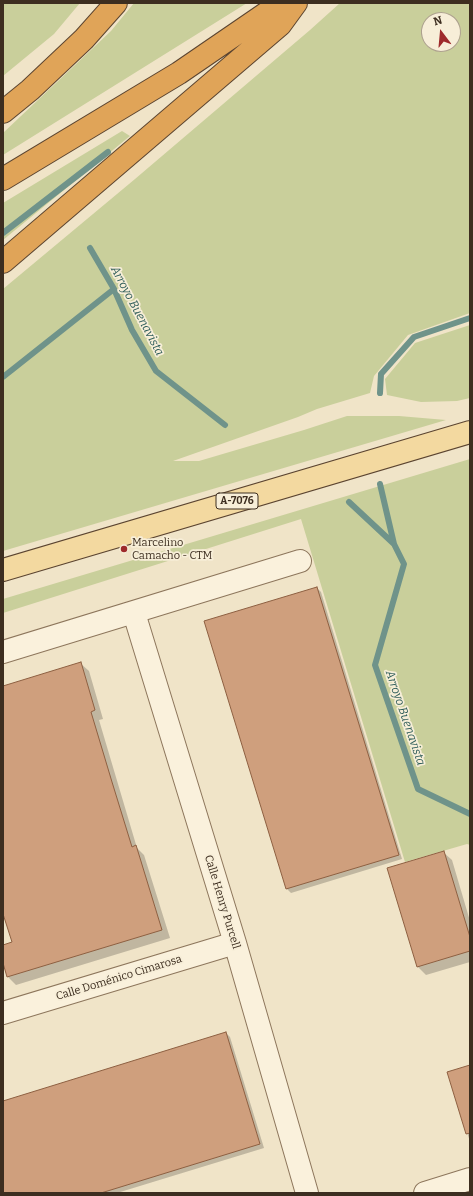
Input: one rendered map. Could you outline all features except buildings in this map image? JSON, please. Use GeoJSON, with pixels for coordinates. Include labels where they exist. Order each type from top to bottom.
{"type":"FeatureCollection","features":[{"type":"Feature","properties":{"kind":"highway"},"geometry":{"type":"LineString","coordinates":[[3,112],[30,90],[84,39],[116,3]]}},
{"type":"Feature","properties":{"kind":"highway"},"geometry":{"type":"LineString","coordinates":[[3,179],[179,73],[279,3]]}},
{"type":"Feature","properties":{"kind":"highway"},"geometry":{"type":"LineString","coordinates":[[3,262],[280,25],[296,3]]}},
{"type":"Feature","properties":{"kind":"main road","name":"A-7076"},"geometry":{"type":"LineString","coordinates":[[3,570],[470,432]]}},
{"type":"Feature","properties":{"kind":"street"},"geometry":{"type":"LineString","coordinates":[[3,652],[300,561]]}},
{"type":"Feature","properties":{"kind":"street","name":"Calle Henry Purcell"},"geometry":{"type":"LineString","coordinates":[[134,613],[235,943],[307,1193]]}},
{"type":"Feature","properties":{"kind":"street","name":"Calle Doménico Cimarosa"},"geometry":{"type":"LineString","coordinates":[[3,1013],[235,943]]}},
{"type":"Feature","properties":{"kind":"street"},"geometry":{"type":"LineString","coordinates":[[425,1193],[470,1179]]}},
{"type":"Feature","properties":{"kind":"green space"},"geometry":{"type":"Polygon","coordinates":[[[80,3],[54,34],[3,76],[3,4],[80,3]]]}},
{"type":"Feature","properties":{"kind":"green space"},"geometry":{"type":"Polygon","coordinates":[[[134,3],[247,3],[3,155],[3,133],[111,31],[134,3]]]}},
{"type":"Feature","properties":{"kind":"green space"},"geometry":{"type":"Polygon","coordinates":[[[340,3],[470,3],[470,313],[408,335],[374,376],[370,393],[317,409],[173,461],[199,461],[347,416],[399,416],[446,420],[3,551],[3,289],[135,179],[340,3]]]}},
{"type":"Feature","properties":{"kind":"green space"},"geometry":{"type":"Polygon","coordinates":[[[122,131],[130,136],[3,240],[3,203],[122,131]]]}},
{"type":"Feature","properties":{"kind":"green space"},"geometry":{"type":"Polygon","coordinates":[[[470,325],[470,398],[457,401],[421,402],[387,395],[385,379],[415,343],[470,325]]]}},
{"type":"Feature","properties":{"kind":"green space"},"geometry":{"type":"Polygon","coordinates":[[[470,459],[470,845],[467,844],[405,862],[301,519],[3,613],[3,599],[470,459]]]}},
{"type":"Feature","properties":{"kind":"waterway"},"geometry":{"type":"LineString","coordinates":[[3,233],[108,152]]}},
{"type":"Feature","properties":{"kind":"waterway","name":"Arroyo Buenavista"},"geometry":{"type":"LineString","coordinates":[[90,248],[114,289],[132,330],[156,371],[225,425]]}},
{"type":"Feature","properties":{"kind":"waterway"},"geometry":{"type":"LineString","coordinates":[[3,377],[114,289]]}},
{"type":"Feature","properties":{"kind":"waterway"},"geometry":{"type":"LineString","coordinates":[[380,393],[381,374],[414,337],[470,318]]}},
{"type":"Feature","properties":{"kind":"waterway"},"geometry":{"type":"LineString","coordinates":[[380,484],[394,544]]}},
{"type":"Feature","properties":{"kind":"waterway","name":"Arroyo Buenavista"},"geometry":{"type":"LineString","coordinates":[[349,502],[394,544],[404,564],[375,665],[418,789],[470,814]]}},
{"type":"Feature","properties":{"kind":"place","name":"Marcelino Camacho - CTM"},"geometry":{"type":"Point","coordinates":[124,549]}}]}
